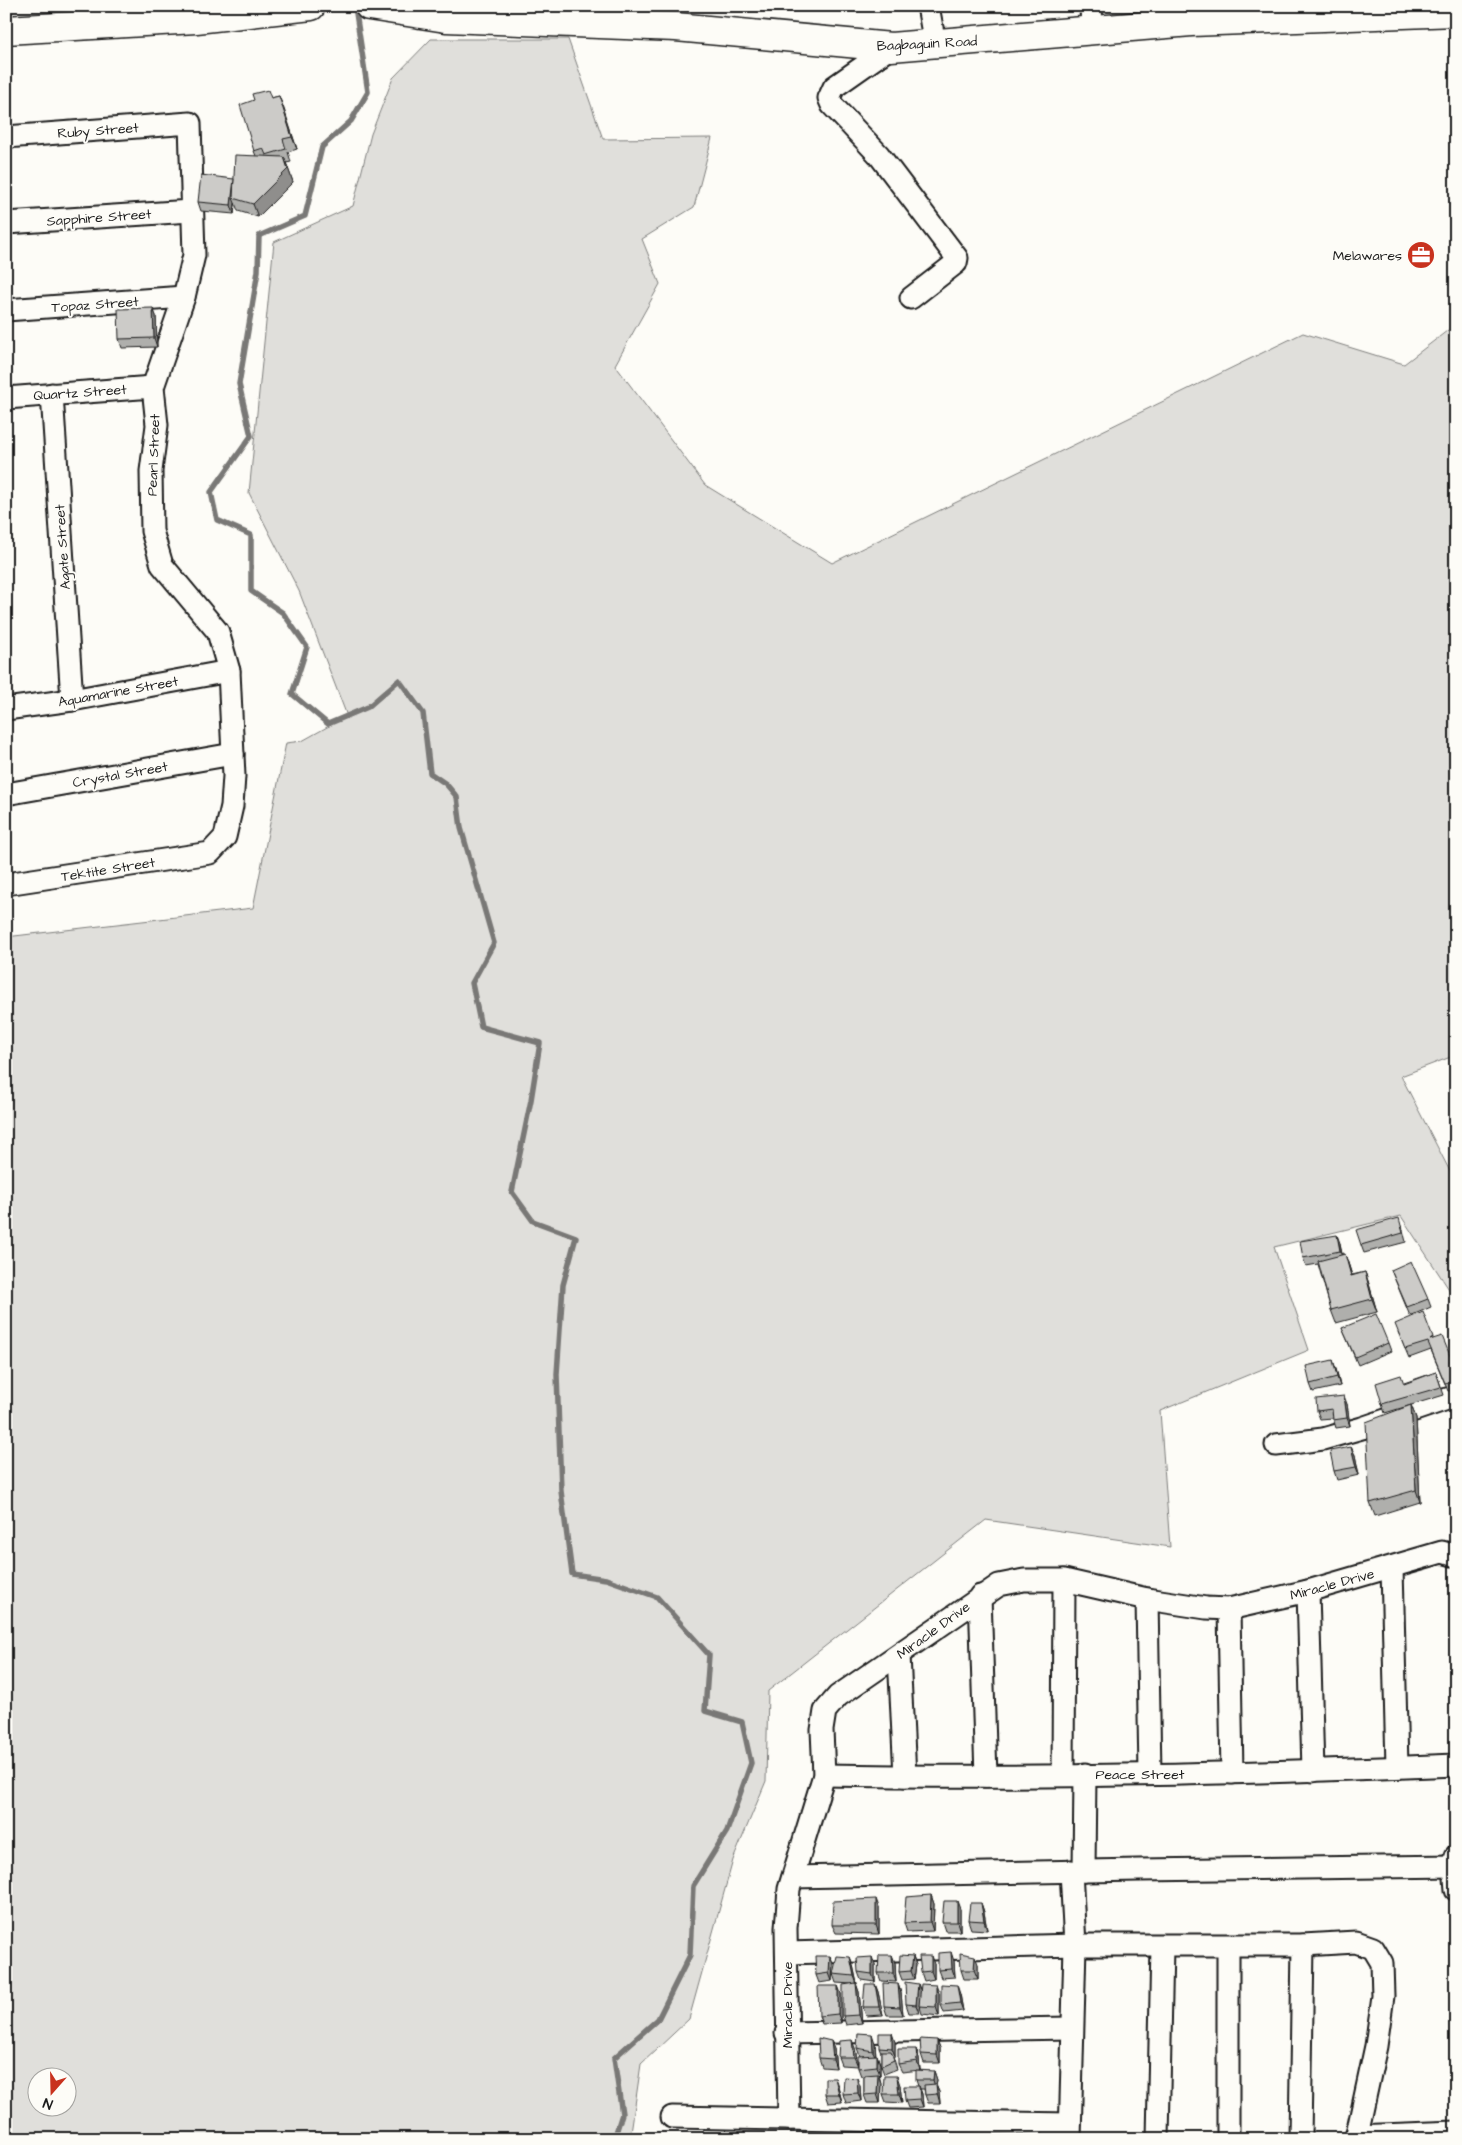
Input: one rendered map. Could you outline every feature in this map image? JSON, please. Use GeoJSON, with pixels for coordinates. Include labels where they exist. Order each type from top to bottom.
{"type":"FeatureCollection","features":[{"type":"Feature","properties":{"kind":"street"},"geometry":{"type":"LineString","coordinates":[[6,30],[195,12],[311,6]]}},
{"type":"Feature","properties":{"kind":"street","name":"Bagbaguin Road"},"geometry":{"type":"LineString","coordinates":[[369,6],[446,18],[518,14],[890,47],[935,44],[1092,18],[1190,14],[1423,10],[1456,12]]}},
{"type":"Feature","properties":{"kind":"street"},"geometry":{"type":"LineString","coordinates":[[928,6],[935,44]]}},
{"type":"Feature","properties":{"kind":"street"},"geometry":{"type":"LineString","coordinates":[[890,47],[834,87],[830,98],[832,105],[879,155],[957,258],[956,264],[911,298]]}},
{"type":"Feature","properties":{"kind":"street","name":"Ruby Street"},"geometry":{"type":"LineString","coordinates":[[6,137],[190,123]]}},
{"type":"Feature","properties":{"kind":"street","name":"Pearl Street"},"geometry":{"type":"LineString","coordinates":[[190,123],[191,211],[194,255],[184,297],[153,387],[156,425],[150,471],[152,531],[162,565],[218,632],[229,671],[233,754],[232,806],[226,838],[210,853]]}},
{"type":"Feature","properties":{"kind":"street","name":"Sapphire Street"},"geometry":{"type":"LineString","coordinates":[[6,223],[191,211]]}},
{"type":"Feature","properties":{"kind":"street","name":"Topaz Street"},"geometry":{"type":"LineString","coordinates":[[6,310],[184,297]]}},
{"type":"Feature","properties":{"kind":"street","name":"Quartz Street"},"geometry":{"type":"LineString","coordinates":[[6,398],[153,387]]}},
{"type":"Feature","properties":{"kind":"street","name":"Agate Street"},"geometry":{"type":"LineString","coordinates":[[52,394],[72,700]]}},
{"type":"Feature","properties":{"kind":"street","name":"Aquamarine Street"},"geometry":{"type":"LineString","coordinates":[[6,709],[72,700],[229,671]]}},
{"type":"Feature","properties":{"kind":"street","name":"Crystal Street"},"geometry":{"type":"LineString","coordinates":[[6,794],[233,754]]}},
{"type":"Feature","properties":{"kind":"street","name":"Tektite Street"},"geometry":{"type":"LineString","coordinates":[[6,884],[210,853]]}},
{"type":"Feature","properties":{"kind":"street"},"geometry":{"type":"LineString","coordinates":[[1276,1445],[1323,1439],[1362,1428],[1456,1396]]}},
{"type":"Feature","properties":{"kind":"street","name":"Miracle Drive"},"geometry":{"type":"LineString","coordinates":[[789,2119],[786,2033],[786,1928],[789,1889],[824,1775],[822,1730],[826,1711],[838,1696],[899,1655],[980,1596],[999,1585],[1024,1580],[1064,1580],[1147,1599],[1206,1608],[1229,1609],[1308,1591],[1442,1552],[1456,1556]]}},
{"type":"Feature","properties":{"kind":"street"},"geometry":{"type":"LineString","coordinates":[[1392,1568],[1397,1767]]}},
{"type":"Feature","properties":{"kind":"street"},"geometry":{"type":"LineString","coordinates":[[1063,1775],[1064,1580]]}},
{"type":"Feature","properties":{"kind":"street"},"geometry":{"type":"LineString","coordinates":[[1308,1591],[1313,1770]]}},
{"type":"Feature","properties":{"kind":"street"},"geometry":{"type":"LineString","coordinates":[[980,1596],[986,1776]]}},
{"type":"Feature","properties":{"kind":"street"},"geometry":{"type":"LineString","coordinates":[[1147,1599],[1150,1774]]}},
{"type":"Feature","properties":{"kind":"street"},"geometry":{"type":"LineString","coordinates":[[1229,1609],[1232,1773]]}},
{"type":"Feature","properties":{"kind":"street"},"geometry":{"type":"LineString","coordinates":[[899,1655],[904,1776]]}},
{"type":"Feature","properties":{"kind":"street","name":"Peace Street"},"geometry":{"type":"LineString","coordinates":[[824,1775],[986,1776],[1232,1773],[1456,1765]]}},
{"type":"Feature","properties":{"kind":"street"},"geometry":{"type":"LineString","coordinates":[[672,2117],[789,2119],[1070,2131],[1071,2028],[1077,1871],[1085,1774]]}},
{"type":"Feature","properties":{"kind":"street"},"geometry":{"type":"LineString","coordinates":[[793,1877],[1455,1862],[1456,1890]]}},
{"type":"Feature","properties":{"kind":"street"},"geometry":{"type":"LineString","coordinates":[[787,1953],[1075,1946],[1303,1945],[1356,1942],[1373,1948],[1382,1963],[1383,1996],[1376,2046],[1356,2137],[1456,2132]]}},
{"type":"Feature","properties":{"kind":"street"},"geometry":{"type":"LineString","coordinates":[[1300,2139],[1303,1945]]}},
{"type":"Feature","properties":{"kind":"street"},"geometry":{"type":"LineString","coordinates":[[1158,2139],[1162,1946]]}},
{"type":"Feature","properties":{"kind":"street"},"geometry":{"type":"LineString","coordinates":[[1228,1946],[1228,2139]]}},
{"type":"Feature","properties":{"kind":"street"},"geometry":{"type":"LineString","coordinates":[[786,2033],[1071,2028]]}},
{"type":"Feature","properties":{"kind":"shaded area"},"geometry":{"type":"Polygon","coordinates":[[[431,39],[568,39],[603,139],[712,138],[694,207],[642,239],[660,284],[615,365],[705,485],[832,563],[1303,333],[1404,364],[1456,324],[1456,1055],[1401,1076],[1456,1183],[1456,1300],[1401,1216],[1274,1247],[1309,1350],[1160,1411],[1170,1547],[986,1520],[768,1691],[766,1781],[733,1860],[689,2019],[641,2064],[630,2139],[6,2139],[6,937],[253,908],[286,743],[302,741],[347,716],[299,591],[249,493],[274,242],[353,206],[371,134],[393,78],[431,39]]]}},
{"type":"Feature","properties":{"kind":"building"},"geometry":{"type":"Polygon","coordinates":[[[268,90],[271,98],[279,96],[292,137],[283,139],[286,149],[266,155],[263,148],[254,151],[240,105],[254,100],[252,94],[268,90]]]}},
{"type":"Feature","properties":{"kind":"building"},"geometry":{"type":"Polygon","coordinates":[[[235,155],[284,157],[288,169],[253,204],[233,198],[235,155]]]}},
{"type":"Feature","properties":{"kind":"building"},"geometry":{"type":"Polygon","coordinates":[[[201,175],[234,179],[231,205],[198,202],[201,175]]]}},
{"type":"Feature","properties":{"kind":"building"},"geometry":{"type":"Polygon","coordinates":[[[153,308],[154,338],[119,339],[118,309],[153,308]]]}},
{"type":"Feature","properties":{"kind":"building"},"geometry":{"type":"Polygon","coordinates":[[[1399,1218],[1403,1233],[1361,1245],[1356,1230],[1399,1218]]]}},
{"type":"Feature","properties":{"kind":"building"},"geometry":{"type":"Polygon","coordinates":[[[1337,1235],[1340,1251],[1303,1258],[1300,1241],[1337,1235]]]}},
{"type":"Feature","properties":{"kind":"building"},"geometry":{"type":"Polygon","coordinates":[[[1345,1254],[1351,1276],[1365,1272],[1372,1299],[1331,1310],[1318,1261],[1345,1254]]]}},
{"type":"Feature","properties":{"kind":"building"},"geometry":{"type":"Polygon","coordinates":[[[1411,1261],[1428,1299],[1407,1307],[1391,1270],[1411,1261]]]}},
{"type":"Feature","properties":{"kind":"building"},"geometry":{"type":"Polygon","coordinates":[[[1423,1312],[1433,1338],[1430,1340],[1442,1336],[1451,1358],[1450,1362],[1456,1359],[1456,1381],[1445,1383],[1428,1342],[1405,1349],[1395,1324],[1423,1312]]]}},
{"type":"Feature","properties":{"kind":"building"},"geometry":{"type":"Polygon","coordinates":[[[1376,1314],[1388,1343],[1355,1357],[1342,1328],[1376,1314]]]}},
{"type":"Feature","properties":{"kind":"building"},"geometry":{"type":"Polygon","coordinates":[[[1333,1360],[1337,1377],[1310,1384],[1306,1366],[1333,1360]]]}},
{"type":"Feature","properties":{"kind":"building"},"geometry":{"type":"Polygon","coordinates":[[[1436,1372],[1441,1387],[1382,1404],[1376,1383],[1401,1375],[1404,1384],[1436,1372]]]}},
{"type":"Feature","properties":{"kind":"building"},"geometry":{"type":"Polygon","coordinates":[[[1344,1396],[1347,1418],[1333,1420],[1332,1409],[1317,1411],[1316,1399],[1344,1396]]]}},
{"type":"Feature","properties":{"kind":"building"},"geometry":{"type":"Polygon","coordinates":[[[1411,1405],[1416,1490],[1370,1503],[1366,1422],[1411,1405]]]}},
{"type":"Feature","properties":{"kind":"building"},"geometry":{"type":"Polygon","coordinates":[[[1351,1447],[1356,1467],[1334,1471],[1330,1451],[1351,1447]]]}},
{"type":"Feature","properties":{"kind":"building"},"geometry":{"type":"Polygon","coordinates":[[[931,1895],[930,1922],[904,1923],[906,1897],[931,1895]]]}},
{"type":"Feature","properties":{"kind":"building"},"geometry":{"type":"Polygon","coordinates":[[[876,1899],[876,1925],[832,1925],[833,1901],[876,1899]]]}},
{"type":"Feature","properties":{"kind":"building"},"geometry":{"type":"Polygon","coordinates":[[[944,1901],[957,1901],[957,1922],[942,1922],[944,1901]]]}},
{"type":"Feature","properties":{"kind":"building"},"geometry":{"type":"Polygon","coordinates":[[[970,1903],[981,1903],[984,1921],[968,1920],[970,1903]]]}},
{"type":"Feature","properties":{"kind":"building"},"geometry":{"type":"Polygon","coordinates":[[[951,1952],[952,1969],[938,1970],[938,1953],[951,1952]]]}},
{"type":"Feature","properties":{"kind":"building"},"geometry":{"type":"Polygon","coordinates":[[[960,1953],[975,1956],[974,1970],[961,1970],[960,1953]]]}},
{"type":"Feature","properties":{"kind":"building"},"geometry":{"type":"Polygon","coordinates":[[[879,1955],[892,1955],[893,1973],[878,1973],[879,1955]]]}},
{"type":"Feature","properties":{"kind":"building"},"geometry":{"type":"Polygon","coordinates":[[[900,1955],[913,1956],[911,1971],[899,1972],[900,1955]]]}},
{"type":"Feature","properties":{"kind":"building"},"geometry":{"type":"Polygon","coordinates":[[[815,1956],[830,1956],[829,1973],[816,1975],[815,1956]]]}},
{"type":"Feature","properties":{"kind":"building"},"geometry":{"type":"Polygon","coordinates":[[[837,1956],[850,1957],[854,1976],[833,1974],[837,1956]]]}},
{"type":"Feature","properties":{"kind":"building"},"geometry":{"type":"Polygon","coordinates":[[[919,1956],[931,1956],[931,1971],[921,1972],[919,1956]]]}},
{"type":"Feature","properties":{"kind":"building"},"geometry":{"type":"Polygon","coordinates":[[[872,1957],[872,1974],[858,1972],[857,1958],[872,1957]]]}},
{"type":"Feature","properties":{"kind":"building"},"geometry":{"type":"Polygon","coordinates":[[[905,1982],[918,1984],[916,2005],[906,2004],[905,1982]]]}},
{"type":"Feature","properties":{"kind":"building"},"geometry":{"type":"Polygon","coordinates":[[[856,1983],[859,2015],[843,2016],[843,1985],[856,1983]]]}},
{"type":"Feature","properties":{"kind":"building"},"geometry":{"type":"Polygon","coordinates":[[[883,1983],[898,1984],[900,2007],[884,2006],[883,1983]]]}},
{"type":"Feature","properties":{"kind":"building"},"geometry":{"type":"Polygon","coordinates":[[[865,1984],[875,1984],[879,2007],[863,2007],[865,1984]]]}},
{"type":"Feature","properties":{"kind":"building"},"geometry":{"type":"Polygon","coordinates":[[[921,1984],[936,1985],[936,2007],[919,2006],[921,1984]]]}},
{"type":"Feature","properties":{"kind":"building"},"geometry":{"type":"Polygon","coordinates":[[[941,1984],[957,1985],[960,2003],[941,2005],[941,1984]]]}},
{"type":"Feature","properties":{"kind":"building"},"geometry":{"type":"Polygon","coordinates":[[[818,1986],[838,1986],[838,2014],[819,2016],[818,1986]]]}},
{"type":"Feature","properties":{"kind":"building"},"geometry":{"type":"Polygon","coordinates":[[[858,2033],[872,2034],[873,2051],[857,2048],[858,2033]]]}},
{"type":"Feature","properties":{"kind":"building"},"geometry":{"type":"Polygon","coordinates":[[[879,2033],[892,2033],[892,2048],[879,2047],[879,2033]]]}},
{"type":"Feature","properties":{"kind":"building"},"geometry":{"type":"Polygon","coordinates":[[[818,2038],[831,2041],[833,2059],[819,2058],[818,2038]]]}},
{"type":"Feature","properties":{"kind":"building"},"geometry":{"type":"Polygon","coordinates":[[[920,2039],[937,2040],[937,2055],[921,2054],[920,2039]]]}},
{"type":"Feature","properties":{"kind":"building"},"geometry":{"type":"Polygon","coordinates":[[[852,2040],[854,2057],[838,2057],[839,2041],[852,2040]]]}},
{"type":"Feature","properties":{"kind":"building"},"geometry":{"type":"Polygon","coordinates":[[[898,2049],[916,2049],[917,2061],[898,2064],[898,2049]]]}},
{"type":"Feature","properties":{"kind":"building"},"geometry":{"type":"Polygon","coordinates":[[[881,2051],[891,2051],[894,2060],[881,2066],[881,2051]]]}},
{"type":"Feature","properties":{"kind":"building"},"geometry":{"type":"Polygon","coordinates":[[[877,2055],[877,2066],[858,2068],[858,2056],[877,2055]]]}},
{"type":"Feature","properties":{"kind":"building"},"geometry":{"type":"Polygon","coordinates":[[[916,2070],[934,2071],[933,2080],[916,2080],[916,2070]]]}},
{"type":"Feature","properties":{"kind":"building"},"geometry":{"type":"Polygon","coordinates":[[[878,2074],[877,2094],[864,2095],[864,2075],[878,2074]]]}},
{"type":"Feature","properties":{"kind":"building"},"geometry":{"type":"Polygon","coordinates":[[[884,2076],[897,2076],[899,2094],[883,2094],[884,2076]]]}},
{"type":"Feature","properties":{"kind":"building"},"geometry":{"type":"Polygon","coordinates":[[[844,2077],[857,2078],[858,2093],[843,2094],[844,2077]]]}},
{"type":"Feature","properties":{"kind":"building"},"geometry":{"type":"Polygon","coordinates":[[[825,2078],[835,2078],[839,2094],[825,2094],[825,2078]]]}},
{"type":"Feature","properties":{"kind":"building"},"geometry":{"type":"Polygon","coordinates":[[[936,2084],[937,2094],[925,2095],[924,2085],[936,2084]]]}},
{"type":"Feature","properties":{"kind":"building"},"geometry":{"type":"Polygon","coordinates":[[[904,2086],[919,2086],[920,2099],[905,2100],[904,2086]]]}},
{"type":"Feature","properties":{"kind":"waterway"},"geometry":{"type":"LineString","coordinates":[[356,13],[368,92],[351,121],[322,147],[305,216],[259,236],[258,271],[239,384],[251,436],[211,492],[217,520],[251,535],[251,591],[283,613],[307,647],[292,694],[328,724],[368,707],[399,680],[423,713],[430,773],[446,784],[457,797],[461,828],[494,943],[472,983],[481,1027],[540,1043],[531,1100],[512,1192],[533,1221],[576,1237],[563,1285],[557,1374],[561,1491],[572,1574],[606,1579],[657,1597],[709,1655],[705,1711],[742,1722],[751,1763],[727,1831],[693,1886],[690,1955],[658,2019],[614,2058],[622,2114],[614,2139]]}},
{"type":"Feature","properties":{"kind":"place","name":"Melawares"},"geometry":{"type":"Point","coordinates":[1421,255]}}]}
